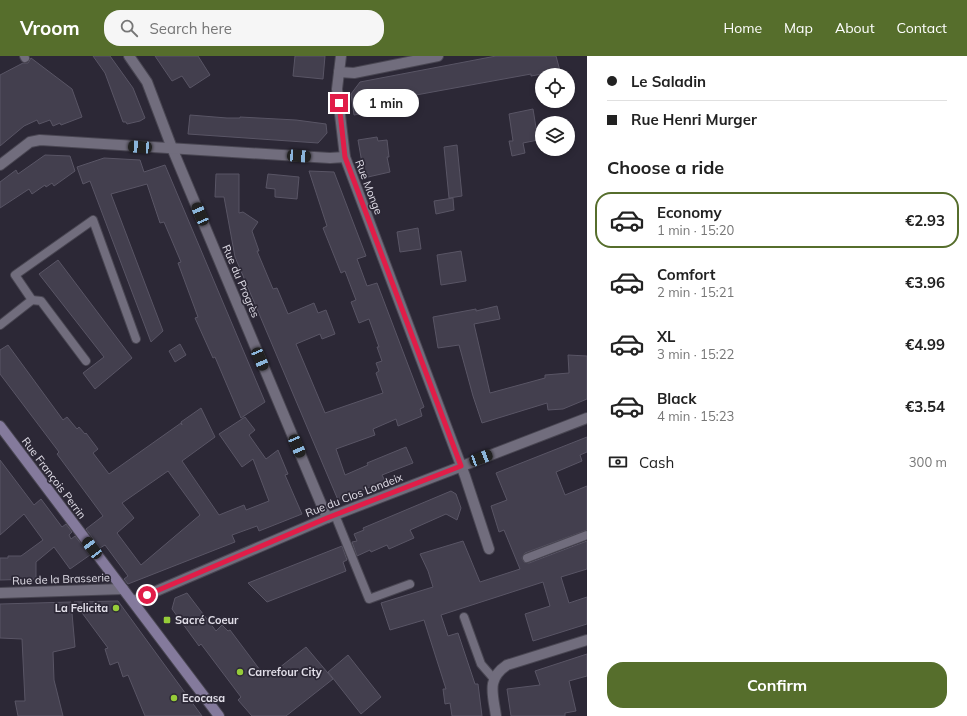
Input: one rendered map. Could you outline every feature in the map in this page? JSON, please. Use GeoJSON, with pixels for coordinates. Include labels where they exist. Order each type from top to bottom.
{"type":"FeatureCollection","features":[{"type":"Feature","properties":{"kind":"main road","name":"Rue François Perrin"},"geometry":{"type":"LineString","coordinates":[[0,426],[219,716]]}},
{"type":"Feature","properties":{"kind":"street","name":"Rue du Progrès"},"geometry":{"type":"LineString","coordinates":[[129,56],[147,82],[172,148],[331,516]]}},
{"type":"Feature","properties":{"kind":"street"},"geometry":{"type":"LineString","coordinates":[[341,56],[337,89],[345,157]]}},
{"type":"Feature","properties":{"kind":"street"},"geometry":{"type":"LineString","coordinates":[[339,72],[354,72],[438,56]]}},
{"type":"Feature","properties":{"kind":"street","name":"Rue Monge"},"geometry":{"type":"LineString","coordinates":[[0,165],[30,142],[40,140],[322,158],[345,157],[461,466],[489,549]]}},
{"type":"Feature","properties":{"kind":"street","name":"Rue du Clos Londeix"},"geometry":{"type":"LineString","coordinates":[[133,601],[331,516],[587,418]]}},
{"type":"Feature","properties":{"kind":"street","name":"Rue de la Brasserie"},"geometry":{"type":"LineString","coordinates":[[0,593],[123,589]]}},
{"type":"Feature","properties":{"kind":"street"},"geometry":{"type":"LineString","coordinates":[[496,716],[493,690],[494,679],[499,670],[507,665],[587,640]]}},
{"type":"Feature","properties":{"kind":"lane"},"geometry":{"type":"LineString","coordinates":[[32,300],[15,275],[93,220],[136,339]]}},
{"type":"Feature","properties":{"kind":"lane"},"geometry":{"type":"LineString","coordinates":[[0,325],[32,300],[41,301],[86,361]]}},
{"type":"Feature","properties":{"kind":"lane"},"geometry":{"type":"LineString","coordinates":[[331,516],[369,599],[410,584]]}},
{"type":"Feature","properties":{"kind":"lane"},"geometry":{"type":"LineString","coordinates":[[527,558],[587,535]]}},
{"type":"Feature","properties":{"kind":"lane"},"geometry":{"type":"LineString","coordinates":[[464,617],[481,664],[494,679]]}},
{"type":"Feature","properties":{"kind":"building"},"geometry":{"type":"Polygon","coordinates":[[[93,56],[110,56],[133,88],[145,118],[140,121],[127,124],[126,122],[123,122],[105,73],[93,56]]]}},
{"type":"Feature","properties":{"kind":"building"},"geometry":{"type":"Polygon","coordinates":[[[155,56],[198,56],[210,75],[190,88],[182,76],[172,81],[155,56]]]}},
{"type":"Feature","properties":{"kind":"building"},"geometry":{"type":"Polygon","coordinates":[[[295,56],[325,56],[323,79],[293,76],[295,56]]]}},
{"type":"Feature","properties":{"kind":"building"},"geometry":{"type":"Polygon","coordinates":[[[496,56],[556,56],[559,68],[535,68],[535,75],[531,76],[531,74],[416,95],[417,98],[376,106],[376,111],[354,115],[351,94],[360,82],[496,56]]]}},
{"type":"Feature","properties":{"kind":"building"},"geometry":{"type":"Polygon","coordinates":[[[31,58],[72,89],[82,117],[61,125],[60,123],[53,126],[50,120],[39,124],[37,120],[24,126],[0,146],[0,75],[23,63],[28,63],[31,58]]]}},
{"type":"Feature","properties":{"kind":"building"},"geometry":{"type":"Polygon","coordinates":[[[533,109],[535,121],[535,141],[523,143],[525,153],[512,156],[509,141],[513,141],[509,114],[533,109]]]}},
{"type":"Feature","properties":{"kind":"building"},"geometry":{"type":"Polygon","coordinates":[[[190,115],[227,118],[240,117],[296,120],[326,124],[327,133],[318,143],[188,134],[190,115]]]}},
{"type":"Feature","properties":{"kind":"building"},"geometry":{"type":"Polygon","coordinates":[[[377,137],[378,141],[387,140],[389,157],[387,157],[390,172],[368,177],[362,163],[358,140],[377,137]]]}},
{"type":"Feature","properties":{"kind":"building"},"geometry":{"type":"Polygon","coordinates":[[[457,145],[462,196],[449,198],[444,147],[457,145]]]}},
{"type":"Feature","properties":{"kind":"building"},"geometry":{"type":"Polygon","coordinates":[[[45,155],[70,156],[75,171],[54,186],[52,183],[46,187],[45,185],[32,194],[29,189],[0,208],[0,182],[16,170],[18,174],[45,155]]]}},
{"type":"Feature","properties":{"kind":"building"},"geometry":{"type":"Polygon","coordinates":[[[104,158],[140,160],[144,172],[165,165],[265,402],[241,418],[215,357],[213,358],[195,318],[198,317],[178,263],[181,262],[164,222],[160,223],[147,184],[111,194],[163,331],[151,342],[90,181],[83,184],[77,167],[104,158]]]}},
{"type":"Feature","properties":{"kind":"building"},"geometry":{"type":"Polygon","coordinates":[[[309,171],[334,172],[366,256],[357,259],[367,286],[377,283],[424,407],[420,409],[422,416],[398,426],[396,419],[373,429],[375,435],[336,449],[345,475],[368,465],[367,463],[406,447],[413,463],[382,475],[385,481],[338,500],[235,257],[224,197],[215,197],[216,174],[239,174],[239,213],[243,212],[258,222],[252,231],[259,251],[257,251],[273,289],[277,288],[288,314],[314,303],[318,313],[326,310],[335,334],[322,339],[320,334],[296,344],[325,413],[383,393],[376,373],[379,371],[376,363],[382,361],[377,347],[379,347],[369,319],[359,323],[351,302],[356,300],[345,271],[341,273],[323,228],[327,226],[309,171]]]}},
{"type":"Feature","properties":{"kind":"building"},"geometry":{"type":"Polygon","coordinates":[[[268,174],[299,177],[297,199],[275,197],[275,189],[266,188],[268,174]]]}},
{"type":"Feature","properties":{"kind":"building"},"geometry":{"type":"Polygon","coordinates":[[[453,198],[454,210],[436,214],[434,201],[453,198]]]}},
{"type":"Feature","properties":{"kind":"building"},"geometry":{"type":"Polygon","coordinates":[[[418,228],[421,249],[400,252],[397,232],[418,228]]]}},
{"type":"Feature","properties":{"kind":"building"},"geometry":{"type":"Polygon","coordinates":[[[461,251],[466,281],[441,285],[437,255],[461,251]]]}},
{"type":"Feature","properties":{"kind":"building"},"geometry":{"type":"Polygon","coordinates":[[[58,260],[132,358],[95,389],[83,373],[104,357],[39,274],[58,260]]]}},
{"type":"Feature","properties":{"kind":"building"},"geometry":{"type":"Polygon","coordinates":[[[497,306],[500,319],[474,324],[490,393],[545,378],[545,375],[569,373],[568,355],[587,356],[587,399],[563,409],[548,410],[547,403],[482,423],[459,345],[438,348],[433,317],[476,309],[476,311],[497,306]]]}},
{"type":"Feature","properties":{"kind":"building"},"geometry":{"type":"Polygon","coordinates":[[[180,344],[186,355],[175,362],[169,351],[180,344]]]}},
{"type":"Feature","properties":{"kind":"building"},"geometry":{"type":"Polygon","coordinates":[[[8,345],[63,420],[67,417],[77,429],[79,427],[85,434],[86,433],[98,449],[93,453],[109,474],[181,423],[182,425],[181,422],[201,408],[215,437],[182,461],[219,515],[244,505],[246,510],[269,501],[253,459],[242,467],[219,434],[245,417],[255,430],[249,435],[266,459],[278,450],[288,474],[285,475],[302,514],[259,531],[257,526],[232,535],[235,542],[128,584],[124,579],[128,576],[105,545],[100,548],[86,529],[103,516],[57,454],[59,452],[0,374],[0,350],[8,345]],[[168,471],[122,503],[134,518],[117,533],[141,565],[200,515],[168,471]]]}},
{"type":"Feature","properties":{"kind":"building"},"geometry":{"type":"Polygon","coordinates":[[[587,437],[587,452],[580,455],[582,461],[556,472],[565,495],[587,486],[587,530],[525,553],[522,558],[524,562],[529,563],[587,541],[587,569],[561,577],[569,603],[587,597],[587,624],[533,641],[525,614],[550,606],[543,582],[441,615],[448,636],[458,633],[475,684],[478,684],[482,716],[452,716],[450,703],[445,704],[443,689],[446,689],[424,620],[390,630],[381,603],[433,587],[428,571],[420,554],[463,541],[480,582],[520,569],[504,530],[499,532],[491,506],[507,500],[496,473],[587,437]]]}},
{"type":"Feature","properties":{"kind":"building"},"geometry":{"type":"Polygon","coordinates":[[[0,460],[34,505],[41,499],[62,527],[66,524],[72,532],[69,535],[71,539],[75,536],[90,555],[70,569],[54,547],[36,562],[36,579],[0,580],[0,558],[8,558],[8,556],[21,556],[43,540],[24,514],[0,535],[0,460]]]}},
{"type":"Feature","properties":{"kind":"building"},"geometry":{"type":"Polygon","coordinates":[[[451,491],[456,494],[461,508],[457,520],[446,514],[410,530],[414,538],[389,549],[387,545],[357,556],[352,542],[357,541],[354,534],[364,530],[363,528],[451,491]]]}},
{"type":"Feature","properties":{"kind":"building"},"geometry":{"type":"Polygon","coordinates":[[[342,546],[347,560],[343,562],[346,571],[267,602],[248,583],[342,546]]]}},
{"type":"Feature","properties":{"kind":"building"},"geometry":{"type":"Polygon","coordinates":[[[187,593],[216,631],[222,625],[228,631],[230,630],[266,678],[306,647],[333,679],[286,716],[252,716],[238,700],[241,697],[201,644],[199,646],[172,609],[175,598],[187,593]]]}},
{"type":"Feature","properties":{"kind":"building"},"geometry":{"type":"Polygon","coordinates":[[[118,601],[202,716],[145,716],[128,675],[123,677],[118,662],[110,665],[105,649],[108,648],[74,602],[118,601]]]}},
{"type":"Feature","properties":{"kind":"building"},"geometry":{"type":"Polygon","coordinates":[[[71,602],[75,647],[53,652],[54,680],[63,716],[18,716],[15,701],[25,701],[22,639],[0,638],[0,604],[71,602]]]}},
{"type":"Feature","properties":{"kind":"building"},"geometry":{"type":"Polygon","coordinates":[[[587,654],[587,676],[569,681],[576,711],[565,713],[565,716],[511,716],[507,689],[540,685],[535,671],[587,654]]]}},
{"type":"Feature","properties":{"kind":"building"},"geometry":{"type":"Polygon","coordinates":[[[348,655],[381,697],[361,714],[328,672],[348,655]]]}},
{"type":"Feature","properties":{"kind":"place","name":"La Felicita"},"geometry":{"type":"Point","coordinates":[116,608]}},
{"type":"Feature","properties":{"kind":"place","name":"Sacré Coeur"},"geometry":{"type":"Point","coordinates":[167,620]}},
{"type":"Feature","properties":{"kind":"place","name":"Carrefour City"},"geometry":{"type":"Point","coordinates":[240,672]}},
{"type":"Feature","properties":{"kind":"place","name":"Ecocasa"},"geometry":{"type":"Point","coordinates":[174,698]}},
{"type":"Feature","properties":{"kind":"route"},"geometry":{"type":"LineString","coordinates":[[147,595],[327,518],[461,466],[345,157],[339,103]]}}]}
